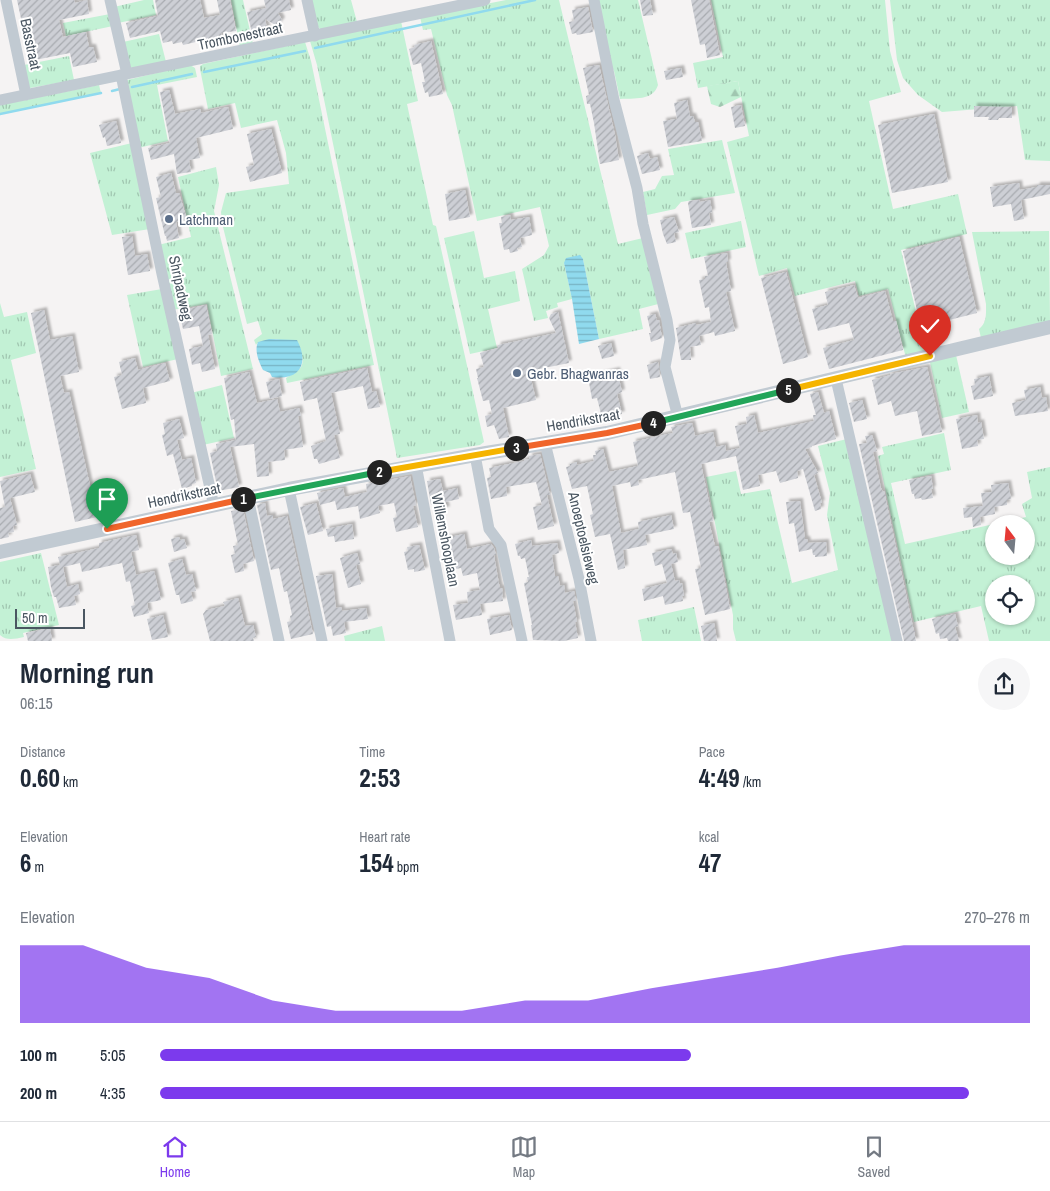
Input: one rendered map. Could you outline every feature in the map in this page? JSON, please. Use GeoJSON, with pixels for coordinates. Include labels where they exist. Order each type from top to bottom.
{"type":"FeatureCollection","features":[{"type":"Feature","properties":{"kind":"street","name":"Basstraat"},"geometry":{"type":"LineString","coordinates":[[6,0],[26,95]]}},
{"type":"Feature","properties":{"kind":"street","name":"Shripadweg"},"geometry":{"type":"LineString","coordinates":[[110,0],[162,274],[214,506]]}},
{"type":"Feature","properties":{"kind":"street"},"geometry":{"type":"LineString","coordinates":[[307,0],[315,36]]}},
{"type":"Feature","properties":{"kind":"street","name":"Trombonestraat"},"geometry":{"type":"LineString","coordinates":[[0,100],[485,0]]}},
{"type":"Feature","properties":{"kind":"street"},"geometry":{"type":"LineString","coordinates":[[594,0],[614,100],[637,188],[643,224],[667,320],[670,340],[665,367],[678,417]]}},
{"type":"Feature","properties":{"kind":"street","name":"Hendrikstraat"},"geometry":{"type":"LineString","coordinates":[[0,552],[289,489],[416,465],[607,433],[1050,327]]}},
{"type":"Feature","properties":{"kind":"street"},"geometry":{"type":"LineString","coordinates":[[836,378],[896,641]]}},
{"type":"Feature","properties":{"kind":"street","name":"Anoeptoelsieweg"},"geometry":{"type":"LineString","coordinates":[[545,443],[579,579],[591,641]]}},
{"type":"Feature","properties":{"kind":"street"},"geometry":{"type":"LineString","coordinates":[[475,455],[489,529],[501,545],[522,641]]}},
{"type":"Feature","properties":{"kind":"street","name":"Willemshooplaan"},"geometry":{"type":"LineString","coordinates":[[416,465],[450,641]]}},
{"type":"Feature","properties":{"kind":"street"},"geometry":{"type":"LineString","coordinates":[[289,489],[322,641]]}},
{"type":"Feature","properties":{"kind":"street"},"geometry":{"type":"LineString","coordinates":[[248,498],[279,641]]}},
{"type":"Feature","properties":{"kind":"green space"},"geometry":{"type":"Polygon","coordinates":[[[144,0],[153,0],[156,15],[118,23],[114,7],[144,0]]]}},
{"type":"Feature","properties":{"kind":"green space"},"geometry":{"type":"Polygon","coordinates":[[[231,0],[243,0],[253,44],[240,47],[231,0]]]}},
{"type":"Feature","properties":{"kind":"green space"},"geometry":{"type":"Polygon","coordinates":[[[310,0],[351,0],[357,22],[320,29],[310,0]]]}},
{"type":"Feature","properties":{"kind":"green space"},"geometry":{"type":"Polygon","coordinates":[[[506,0],[559,0],[618,244],[647,237],[666,302],[639,309],[643,329],[599,339],[583,259],[564,263],[572,299],[557,303],[558,307],[546,311],[548,318],[534,321],[522,269],[544,255],[549,246],[540,207],[477,221],[452,105],[447,95],[431,29],[423,30],[420,17],[506,0]]]}},
{"type":"Feature","properties":{"kind":"green space"},"geometry":{"type":"Polygon","coordinates":[[[597,0],[638,0],[658,85],[652,94],[642,98],[620,99],[614,71],[607,58],[597,0]]]}},
{"type":"Feature","properties":{"kind":"green space"},"geometry":{"type":"Polygon","coordinates":[[[711,0],[885,0],[890,51],[901,92],[869,101],[893,209],[958,194],[967,234],[901,250],[926,353],[906,358],[888,289],[859,296],[855,281],[795,296],[787,268],[759,276],[727,142],[749,136],[738,81],[698,88],[693,63],[723,57],[711,0]]]}},
{"type":"Feature","properties":{"kind":"green space"},"geometry":{"type":"Polygon","coordinates":[[[890,0],[1050,0],[1050,161],[1025,160],[1017,106],[942,112],[918,95],[903,78],[897,60],[890,0]]]}},
{"type":"Feature","properties":{"kind":"green space"},"geometry":{"type":"Polygon","coordinates":[[[110,14],[113,26],[66,36],[63,23],[110,14]]]}},
{"type":"Feature","properties":{"kind":"green space"},"geometry":{"type":"Polygon","coordinates":[[[401,21],[418,101],[407,104],[433,225],[436,226],[484,442],[480,445],[397,458],[317,65],[310,41],[401,21]]]}},
{"type":"Feature","properties":{"kind":"green space"},"geometry":{"type":"Polygon","coordinates":[[[159,34],[166,62],[130,68],[123,42],[159,34]]]}},
{"type":"Feature","properties":{"kind":"green space"},"geometry":{"type":"Polygon","coordinates":[[[305,42],[311,61],[374,365],[287,383],[286,378],[297,371],[303,362],[299,345],[276,339],[258,342],[256,345],[254,340],[262,334],[258,321],[247,324],[222,223],[221,212],[226,193],[289,184],[286,153],[277,120],[241,128],[235,103],[208,109],[200,66],[305,42]]]}},
{"type":"Feature","properties":{"kind":"green space"},"geometry":{"type":"Polygon","coordinates":[[[69,56],[74,80],[30,88],[24,65],[69,56]]]}},
{"type":"Feature","properties":{"kind":"green space"},"geometry":{"type":"Polygon","coordinates":[[[190,65],[195,68],[197,77],[157,85],[168,141],[138,148],[127,80],[190,65]]]}},
{"type":"Feature","properties":{"kind":"green space"},"geometry":{"type":"Polygon","coordinates":[[[738,81],[741,97],[720,107],[711,104],[707,86],[738,81]]]}},
{"type":"Feature","properties":{"kind":"green space"},"geometry":{"type":"Polygon","coordinates":[[[99,85],[101,93],[0,114],[0,105],[99,85]]]}},
{"type":"Feature","properties":{"kind":"green space"},"geometry":{"type":"Polygon","coordinates":[[[722,140],[735,193],[681,202],[675,209],[647,215],[643,192],[655,189],[662,176],[674,175],[668,149],[722,140]]]}},
{"type":"Feature","properties":{"kind":"green space"},"geometry":{"type":"Polygon","coordinates":[[[132,143],[150,229],[112,235],[90,153],[132,143]]]}},
{"type":"Feature","properties":{"kind":"green space"},"geometry":{"type":"Polygon","coordinates":[[[216,167],[219,185],[214,211],[253,369],[221,376],[207,304],[172,310],[158,245],[191,237],[178,177],[216,167]]]}},
{"type":"Feature","properties":{"kind":"green space"},"geometry":{"type":"Polygon","coordinates":[[[741,221],[746,247],[691,259],[685,233],[741,221]]]}},
{"type":"Feature","properties":{"kind":"green space"},"geometry":{"type":"Polygon","coordinates":[[[474,231],[484,278],[515,271],[520,301],[488,309],[497,348],[470,354],[444,238],[474,231]]]}},
{"type":"Feature","properties":{"kind":"green space"},"geometry":{"type":"Polygon","coordinates":[[[1049,231],[1050,323],[981,338],[979,329],[985,321],[986,304],[972,232],[1049,231]]]}},
{"type":"Feature","properties":{"kind":"green space"},"geometry":{"type":"Polygon","coordinates":[[[162,289],[178,359],[143,367],[127,295],[162,289]]]}},
{"type":"Feature","properties":{"kind":"green space"},"geometry":{"type":"Polygon","coordinates":[[[0,303],[4,317],[27,312],[36,353],[11,360],[36,469],[0,477],[0,303]]]}},
{"type":"Feature","properties":{"kind":"green space"},"geometry":{"type":"Polygon","coordinates":[[[956,355],[969,412],[942,418],[930,362],[956,355]]]}},
{"type":"Feature","properties":{"kind":"green space"},"geometry":{"type":"Polygon","coordinates":[[[222,385],[234,438],[203,445],[191,393],[222,385]]]}},
{"type":"Feature","properties":{"kind":"green space"},"geometry":{"type":"Polygon","coordinates":[[[944,433],[951,470],[891,483],[905,544],[985,526],[985,565],[1035,565],[1035,515],[1025,515],[1022,504],[1032,498],[1027,472],[1050,467],[1050,641],[989,641],[985,625],[1035,625],[1035,575],[985,575],[985,624],[981,606],[914,622],[878,456],[884,454],[882,447],[944,433]]]}},
{"type":"Feature","properties":{"kind":"green space"},"geometry":{"type":"Polygon","coordinates":[[[847,439],[893,641],[736,641],[733,629],[733,615],[706,477],[736,471],[741,494],[770,489],[792,583],[838,570],[827,515],[830,493],[818,446],[847,439]]]}},
{"type":"Feature","properties":{"kind":"green space"},"geometry":{"type":"Polygon","coordinates":[[[41,553],[59,625],[23,633],[24,637],[5,638],[0,635],[0,562],[41,553]]]}},
{"type":"Feature","properties":{"kind":"green space"},"geometry":{"type":"Polygon","coordinates":[[[694,607],[701,641],[642,641],[638,620],[694,607]]]}},
{"type":"Feature","properties":{"kind":"green space"},"geometry":{"type":"Polygon","coordinates":[[[382,626],[385,641],[345,641],[344,636],[382,626]]]}},
{"type":"Feature","properties":{"kind":"water"},"geometry":{"type":"Polygon","coordinates":[[[580,255],[583,259],[599,339],[579,344],[564,263],[566,258],[580,255]]]}},
{"type":"Feature","properties":{"kind":"water"},"geometry":{"type":"Polygon","coordinates":[[[269,339],[297,340],[301,349],[302,363],[295,373],[281,378],[272,377],[270,373],[263,370],[258,356],[257,345],[258,342],[269,339]]]}},
{"type":"Feature","properties":{"kind":"building"},"geometry":{"type":"Polygon","coordinates":[[[17,0],[74,0],[75,3],[87,0],[89,14],[59,20],[63,37],[86,32],[89,47],[93,47],[97,62],[73,67],[70,53],[35,60],[30,36],[25,37],[17,0]]]}},
{"type":"Feature","properties":{"kind":"building"},"geometry":{"type":"Polygon","coordinates":[[[155,0],[200,0],[204,18],[220,15],[217,0],[230,0],[236,31],[221,33],[222,38],[213,40],[213,38],[183,45],[182,42],[173,44],[172,41],[163,43],[160,31],[130,38],[126,23],[158,16],[155,0]]]}},
{"type":"Feature","properties":{"kind":"building"},"geometry":{"type":"Polygon","coordinates":[[[264,0],[289,0],[291,10],[278,13],[282,20],[277,26],[265,19],[268,33],[253,37],[247,12],[266,8],[264,0]]]}},
{"type":"Feature","properties":{"kind":"building"},"geometry":{"type":"Polygon","coordinates":[[[640,0],[650,0],[653,15],[643,16],[640,0]]]}},
{"type":"Feature","properties":{"kind":"building"},"geometry":{"type":"Polygon","coordinates":[[[691,0],[709,0],[720,55],[707,58],[705,44],[700,45],[691,0]]]}},
{"type":"Feature","properties":{"kind":"building"},"geometry":{"type":"Polygon","coordinates":[[[588,7],[593,32],[572,34],[569,22],[574,21],[572,10],[588,7]]]}},
{"type":"Feature","properties":{"kind":"building"},"geometry":{"type":"Polygon","coordinates":[[[431,41],[443,94],[429,97],[428,92],[425,93],[422,82],[425,82],[421,63],[413,65],[409,49],[415,47],[414,45],[431,41]]]}},
{"type":"Feature","properties":{"kind":"building"},"geometry":{"type":"Polygon","coordinates":[[[599,65],[619,160],[600,164],[590,104],[587,104],[586,96],[589,95],[583,68],[599,65]]]}},
{"type":"Feature","properties":{"kind":"building"},"geometry":{"type":"Polygon","coordinates":[[[681,68],[683,77],[666,80],[664,71],[681,68]]]}},
{"type":"Feature","properties":{"kind":"building"},"geometry":{"type":"Polygon","coordinates":[[[169,90],[175,114],[200,109],[201,113],[228,107],[233,129],[196,138],[200,158],[189,160],[191,172],[177,174],[174,154],[151,160],[148,148],[170,143],[160,92],[169,90]]]}},
{"type":"Feature","properties":{"kind":"building"},"geometry":{"type":"Polygon","coordinates":[[[687,100],[690,116],[693,116],[695,122],[698,122],[702,141],[668,147],[663,121],[677,119],[674,103],[687,100]]]}},
{"type":"Feature","properties":{"kind":"building"},"geometry":{"type":"Polygon","coordinates":[[[741,105],[745,126],[735,128],[731,107],[741,105]]]}},
{"type":"Feature","properties":{"kind":"building"},"geometry":{"type":"Polygon","coordinates":[[[974,106],[1012,107],[1012,118],[988,120],[989,117],[974,117],[974,106]]]}},
{"type":"Feature","properties":{"kind":"building"},"geometry":{"type":"Polygon","coordinates":[[[934,114],[948,182],[892,193],[878,125],[934,114]]]}},
{"type":"Feature","properties":{"kind":"building"},"geometry":{"type":"Polygon","coordinates":[[[116,121],[121,143],[107,146],[99,125],[116,121]]]}},
{"type":"Feature","properties":{"kind":"building"},"geometry":{"type":"Polygon","coordinates":[[[271,129],[282,173],[250,182],[246,167],[254,165],[247,134],[271,129]]]}},
{"type":"Feature","properties":{"kind":"building"},"geometry":{"type":"Polygon","coordinates":[[[648,153],[650,159],[657,157],[660,170],[642,174],[637,156],[648,153]]]}},
{"type":"Feature","properties":{"kind":"building"},"geometry":{"type":"Polygon","coordinates":[[[171,173],[176,193],[179,193],[187,220],[176,222],[179,238],[167,241],[156,198],[161,197],[156,177],[171,173]]]}},
{"type":"Feature","properties":{"kind":"building"},"geometry":{"type":"Polygon","coordinates":[[[1019,183],[1020,190],[1037,187],[1037,185],[1050,185],[1050,194],[1021,200],[1024,219],[1014,221],[1011,204],[993,207],[990,187],[1019,183]]]}},
{"type":"Feature","properties":{"kind":"building"},"geometry":{"type":"Polygon","coordinates":[[[465,190],[470,217],[449,221],[445,194],[465,190]]]}},
{"type":"Feature","properties":{"kind":"building"},"geometry":{"type":"Polygon","coordinates":[[[699,200],[700,202],[710,200],[712,212],[709,213],[711,225],[692,228],[688,203],[689,201],[699,200]]]}},
{"type":"Feature","properties":{"kind":"building"},"geometry":{"type":"Polygon","coordinates":[[[510,215],[511,220],[529,217],[532,235],[520,238],[522,247],[517,248],[518,251],[510,253],[509,249],[504,250],[499,223],[502,223],[501,217],[510,215]]]}},
{"type":"Feature","properties":{"kind":"building"},"geometry":{"type":"Polygon","coordinates":[[[674,217],[679,232],[674,233],[676,242],[667,244],[660,220],[674,217]]]}},
{"type":"Feature","properties":{"kind":"building"},"geometry":{"type":"Polygon","coordinates":[[[132,236],[135,256],[147,254],[150,271],[128,275],[122,237],[132,236]]]}},
{"type":"Feature","properties":{"kind":"building"},"geometry":{"type":"Polygon","coordinates":[[[959,237],[977,313],[921,327],[903,251],[959,237]]]}},
{"type":"Feature","properties":{"kind":"building"},"geometry":{"type":"Polygon","coordinates":[[[727,253],[728,262],[726,262],[731,291],[726,292],[735,331],[715,336],[714,332],[699,336],[701,345],[690,347],[691,360],[681,360],[676,328],[696,323],[696,325],[711,322],[709,307],[705,308],[699,280],[705,279],[705,276],[708,276],[704,257],[727,253]]]}},
{"type":"Feature","properties":{"kind":"building"},"geometry":{"type":"Polygon","coordinates":[[[786,272],[808,357],[783,364],[761,278],[786,272]]]}},
{"type":"Feature","properties":{"kind":"building"},"geometry":{"type":"Polygon","coordinates":[[[854,285],[858,298],[885,291],[893,321],[896,321],[903,350],[829,369],[823,348],[854,340],[849,323],[818,331],[812,309],[828,305],[825,292],[854,285]]]}},
{"type":"Feature","properties":{"kind":"building"},"geometry":{"type":"Polygon","coordinates":[[[206,305],[212,334],[208,335],[215,369],[202,372],[200,363],[192,365],[189,349],[203,346],[199,326],[183,329],[179,311],[206,305]]]}},
{"type":"Feature","properties":{"kind":"building"},"geometry":{"type":"Polygon","coordinates":[[[44,310],[50,340],[72,336],[79,372],[60,376],[64,393],[69,392],[97,517],[75,522],[31,313],[44,310]]]}},
{"type":"Feature","properties":{"kind":"building"},"geometry":{"type":"Polygon","coordinates":[[[558,312],[569,363],[529,371],[536,400],[503,408],[509,437],[499,439],[494,425],[487,427],[485,416],[492,414],[489,400],[483,401],[477,378],[476,369],[484,367],[480,353],[498,348],[498,345],[556,333],[549,318],[551,314],[558,312]]]}},
{"type":"Feature","properties":{"kind":"building"},"geometry":{"type":"Polygon","coordinates":[[[655,314],[657,320],[659,320],[662,338],[651,342],[647,316],[655,314]]]}},
{"type":"Feature","properties":{"kind":"building"},"geometry":{"type":"Polygon","coordinates":[[[611,343],[614,356],[602,359],[598,346],[611,343]]]}},
{"type":"Feature","properties":{"kind":"building"},"geometry":{"type":"Polygon","coordinates":[[[135,358],[138,370],[165,363],[170,381],[143,388],[146,403],[122,409],[114,377],[122,375],[119,362],[135,358]]]}},
{"type":"Feature","properties":{"kind":"building"},"geometry":{"type":"Polygon","coordinates":[[[658,362],[660,377],[650,379],[647,365],[658,362]]]}},
{"type":"Feature","properties":{"kind":"building"},"geometry":{"type":"Polygon","coordinates":[[[927,367],[942,432],[922,436],[917,411],[895,416],[891,401],[878,405],[872,380],[890,374],[927,367]]]}},
{"type":"Feature","properties":{"kind":"building"},"geometry":{"type":"Polygon","coordinates":[[[367,368],[372,392],[376,391],[380,407],[368,409],[363,386],[331,393],[340,434],[334,435],[340,458],[319,464],[317,459],[314,459],[311,446],[326,441],[317,398],[304,401],[300,382],[367,368]]]}},
{"type":"Feature","properties":{"kind":"building"},"geometry":{"type":"Polygon","coordinates":[[[617,370],[622,392],[617,394],[622,414],[602,418],[597,398],[592,399],[588,377],[617,370]]]}},
{"type":"Feature","properties":{"kind":"building"},"geometry":{"type":"Polygon","coordinates":[[[249,372],[257,403],[277,399],[280,412],[299,408],[301,416],[298,416],[303,447],[284,450],[285,460],[268,462],[269,476],[257,477],[254,444],[230,447],[239,487],[218,491],[210,453],[217,451],[216,444],[236,440],[234,419],[231,420],[224,378],[249,372]]]}},
{"type":"Feature","properties":{"kind":"building"},"geometry":{"type":"Polygon","coordinates":[[[989,376],[993,396],[974,400],[971,386],[975,385],[974,379],[989,376]]]}},
{"type":"Feature","properties":{"kind":"building"},"geometry":{"type":"Polygon","coordinates":[[[279,379],[282,396],[270,399],[266,382],[279,379]]]}},
{"type":"Feature","properties":{"kind":"building"},"geometry":{"type":"Polygon","coordinates":[[[1040,387],[1042,398],[1046,397],[1048,411],[1015,416],[1012,403],[1026,400],[1024,390],[1040,387]]]}},
{"type":"Feature","properties":{"kind":"building"},"geometry":{"type":"Polygon","coordinates":[[[818,392],[824,413],[829,411],[836,439],[805,449],[818,473],[814,475],[822,503],[820,503],[821,509],[815,511],[803,469],[797,471],[798,478],[780,483],[776,471],[758,475],[760,486],[743,490],[736,456],[701,464],[713,521],[709,522],[715,546],[718,546],[730,609],[705,615],[695,569],[701,568],[690,512],[683,513],[675,472],[638,480],[639,485],[631,487],[630,482],[612,486],[621,533],[639,529],[638,522],[671,515],[674,529],[645,535],[647,545],[623,550],[625,568],[618,570],[610,534],[595,537],[590,515],[593,514],[587,486],[572,489],[566,467],[577,462],[577,465],[594,461],[593,455],[596,455],[595,451],[603,449],[609,472],[638,466],[633,442],[673,433],[671,427],[692,423],[695,436],[713,432],[716,447],[725,445],[726,451],[740,448],[735,426],[747,424],[746,417],[754,415],[758,433],[814,421],[813,415],[816,415],[810,394],[818,392]]]}},
{"type":"Feature","properties":{"kind":"building"},"geometry":{"type":"Polygon","coordinates":[[[862,400],[867,419],[854,422],[849,403],[862,400]]]}},
{"type":"Feature","properties":{"kind":"building"},"geometry":{"type":"Polygon","coordinates":[[[977,415],[978,423],[981,422],[984,439],[977,440],[978,446],[962,449],[956,419],[977,415]]]}},
{"type":"Feature","properties":{"kind":"building"},"geometry":{"type":"Polygon","coordinates":[[[179,419],[184,438],[177,440],[182,460],[191,458],[196,483],[182,489],[173,454],[167,456],[162,435],[165,434],[163,423],[179,419]]]}},
{"type":"Feature","properties":{"kind":"building"},"geometry":{"type":"Polygon","coordinates":[[[872,435],[877,451],[873,452],[881,488],[884,491],[916,641],[904,641],[859,444],[867,443],[865,436],[872,435]]]}},
{"type":"Feature","properties":{"kind":"building"},"geometry":{"type":"Polygon","coordinates":[[[540,454],[550,495],[547,495],[554,526],[538,530],[533,507],[542,505],[536,482],[506,487],[507,496],[491,499],[487,478],[491,477],[489,468],[524,461],[530,459],[529,456],[540,454]]]}},
{"type":"Feature","properties":{"kind":"building"},"geometry":{"type":"Polygon","coordinates":[[[30,474],[35,492],[10,498],[17,525],[13,526],[14,532],[8,533],[9,537],[0,539],[0,508],[5,507],[0,481],[30,474]]]}},
{"type":"Feature","properties":{"kind":"building"},"geometry":{"type":"Polygon","coordinates":[[[410,476],[416,505],[413,506],[418,527],[396,532],[393,518],[397,517],[394,503],[378,506],[380,513],[360,519],[358,506],[337,510],[335,501],[320,505],[317,493],[343,488],[345,497],[367,492],[366,484],[410,476]]]}},
{"type":"Feature","properties":{"kind":"building"},"geometry":{"type":"Polygon","coordinates":[[[931,476],[933,498],[915,499],[909,480],[931,476]]]}},
{"type":"Feature","properties":{"kind":"building"},"geometry":{"type":"Polygon","coordinates":[[[440,479],[443,491],[457,488],[459,499],[445,502],[447,509],[435,512],[433,504],[431,505],[427,481],[440,479]]]}},
{"type":"Feature","properties":{"kind":"building"},"geometry":{"type":"Polygon","coordinates":[[[1008,483],[1011,499],[1007,500],[1007,505],[994,507],[995,514],[980,517],[981,525],[973,527],[972,517],[964,518],[963,508],[983,506],[981,493],[992,492],[991,485],[1008,483]]]}},
{"type":"Feature","properties":{"kind":"building"},"geometry":{"type":"Polygon","coordinates":[[[800,501],[805,539],[807,539],[808,543],[826,542],[827,556],[815,557],[812,549],[799,552],[794,523],[789,524],[786,502],[800,501]]]}},
{"type":"Feature","properties":{"kind":"building"},"geometry":{"type":"Polygon","coordinates":[[[265,503],[267,516],[273,515],[273,519],[287,516],[313,634],[291,639],[287,622],[291,621],[290,616],[292,615],[287,591],[284,592],[279,568],[271,570],[257,505],[265,503]]]}},
{"type":"Feature","properties":{"kind":"building"},"geometry":{"type":"Polygon","coordinates":[[[316,503],[323,531],[308,535],[300,507],[316,503]]]}},
{"type":"Feature","properties":{"kind":"building"},"geometry":{"type":"Polygon","coordinates":[[[243,509],[254,561],[243,564],[244,571],[235,573],[231,555],[235,554],[233,546],[238,545],[231,511],[243,509]]]}},
{"type":"Feature","properties":{"kind":"building"},"geometry":{"type":"Polygon","coordinates":[[[352,524],[354,539],[335,542],[334,536],[328,537],[326,529],[352,524]]]}},
{"type":"Feature","properties":{"kind":"building"},"geometry":{"type":"Polygon","coordinates":[[[464,534],[467,549],[491,544],[494,548],[503,601],[480,604],[482,615],[456,620],[453,605],[468,603],[467,592],[480,590],[477,573],[463,576],[461,568],[445,571],[443,552],[447,551],[445,538],[464,534]]]}},
{"type":"Feature","properties":{"kind":"building"},"geometry":{"type":"Polygon","coordinates":[[[136,535],[139,550],[131,552],[136,575],[154,571],[161,600],[147,603],[149,613],[134,617],[131,606],[135,605],[130,581],[126,582],[122,563],[82,572],[80,563],[63,567],[67,587],[78,584],[80,594],[74,596],[76,605],[59,608],[51,587],[48,567],[60,565],[58,557],[99,548],[99,543],[136,535]]]}},
{"type":"Feature","properties":{"kind":"building"},"geometry":{"type":"Polygon","coordinates":[[[179,537],[180,540],[184,539],[187,548],[174,552],[171,539],[179,537]]]}},
{"type":"Feature","properties":{"kind":"building"},"geometry":{"type":"Polygon","coordinates":[[[531,540],[532,546],[557,543],[559,553],[552,555],[555,576],[558,576],[560,586],[564,585],[565,593],[574,591],[576,601],[573,601],[578,638],[564,641],[533,640],[524,583],[528,582],[527,577],[529,577],[525,558],[521,559],[518,556],[515,544],[531,540]]]}},
{"type":"Feature","properties":{"kind":"building"},"geometry":{"type":"Polygon","coordinates":[[[419,545],[425,570],[414,572],[414,569],[408,570],[404,552],[408,551],[407,547],[419,545]]]}},
{"type":"Feature","properties":{"kind":"building"},"geometry":{"type":"Polygon","coordinates":[[[671,549],[673,554],[676,553],[678,562],[671,564],[675,581],[679,580],[680,584],[682,583],[683,601],[665,605],[663,596],[644,601],[642,589],[667,583],[662,564],[655,566],[652,553],[671,549]]]}},
{"type":"Feature","properties":{"kind":"building"},"geometry":{"type":"Polygon","coordinates":[[[357,553],[360,564],[356,565],[361,584],[348,588],[340,558],[357,553]]]}},
{"type":"Feature","properties":{"kind":"building"},"geometry":{"type":"Polygon","coordinates":[[[182,559],[186,575],[192,574],[196,591],[191,592],[193,601],[181,604],[179,595],[176,595],[168,563],[182,559]]]}},
{"type":"Feature","properties":{"kind":"building"},"geometry":{"type":"Polygon","coordinates":[[[332,574],[336,608],[341,607],[342,611],[366,608],[368,619],[344,622],[346,633],[333,636],[331,626],[327,627],[316,576],[332,574]]]}},
{"type":"Feature","properties":{"kind":"building"},"geometry":{"type":"Polygon","coordinates":[[[238,598],[245,626],[253,625],[256,637],[253,638],[254,641],[210,641],[203,614],[206,610],[225,606],[223,602],[238,598]]]}},
{"type":"Feature","properties":{"kind":"building"},"geometry":{"type":"Polygon","coordinates":[[[955,614],[958,626],[955,627],[959,641],[948,641],[947,638],[940,639],[939,633],[936,634],[932,619],[955,614]]]}},
{"type":"Feature","properties":{"kind":"building"},"geometry":{"type":"Polygon","coordinates":[[[163,615],[168,637],[152,640],[147,619],[163,615]]]}},
{"type":"Feature","properties":{"kind":"building"},"geometry":{"type":"Polygon","coordinates":[[[509,615],[512,630],[490,635],[487,619],[509,615]]]}},
{"type":"Feature","properties":{"kind":"building"},"geometry":{"type":"Polygon","coordinates":[[[714,623],[717,641],[704,641],[701,626],[714,623]]]}},
{"type":"Feature","properties":{"kind":"building"},"geometry":{"type":"Polygon","coordinates":[[[50,628],[52,641],[28,641],[26,633],[50,628]]]}},
{"type":"Feature","properties":{"kind":"waterway"},"geometry":{"type":"LineString","coordinates":[[315,48],[535,0]]}},
{"type":"Feature","properties":{"kind":"waterway"},"geometry":{"type":"LineString","coordinates":[[204,72],[305,51]]}},
{"type":"Feature","properties":{"kind":"waterway"},"geometry":{"type":"LineString","coordinates":[[132,87],[192,74]]}},
{"type":"Feature","properties":{"kind":"waterway"},"geometry":{"type":"LineString","coordinates":[[112,91],[120,89]]}},
{"type":"Feature","properties":{"kind":"waterway"},"geometry":{"type":"LineString","coordinates":[[0,114],[101,93]]}},
{"type":"Feature","properties":{"kind":"place","name":"Latchman"},"geometry":{"type":"Point","coordinates":[169,219]}},
{"type":"Feature","properties":{"kind":"place","name":"Gebr. Bhagwanras"},"geometry":{"type":"Point","coordinates":[517,373]}},
{"type":"Feature","properties":{"kind":"route"},"geometry":{"type":"LineString","coordinates":[[107,529],[364,474],[607,433],[930,356]]}}]}
